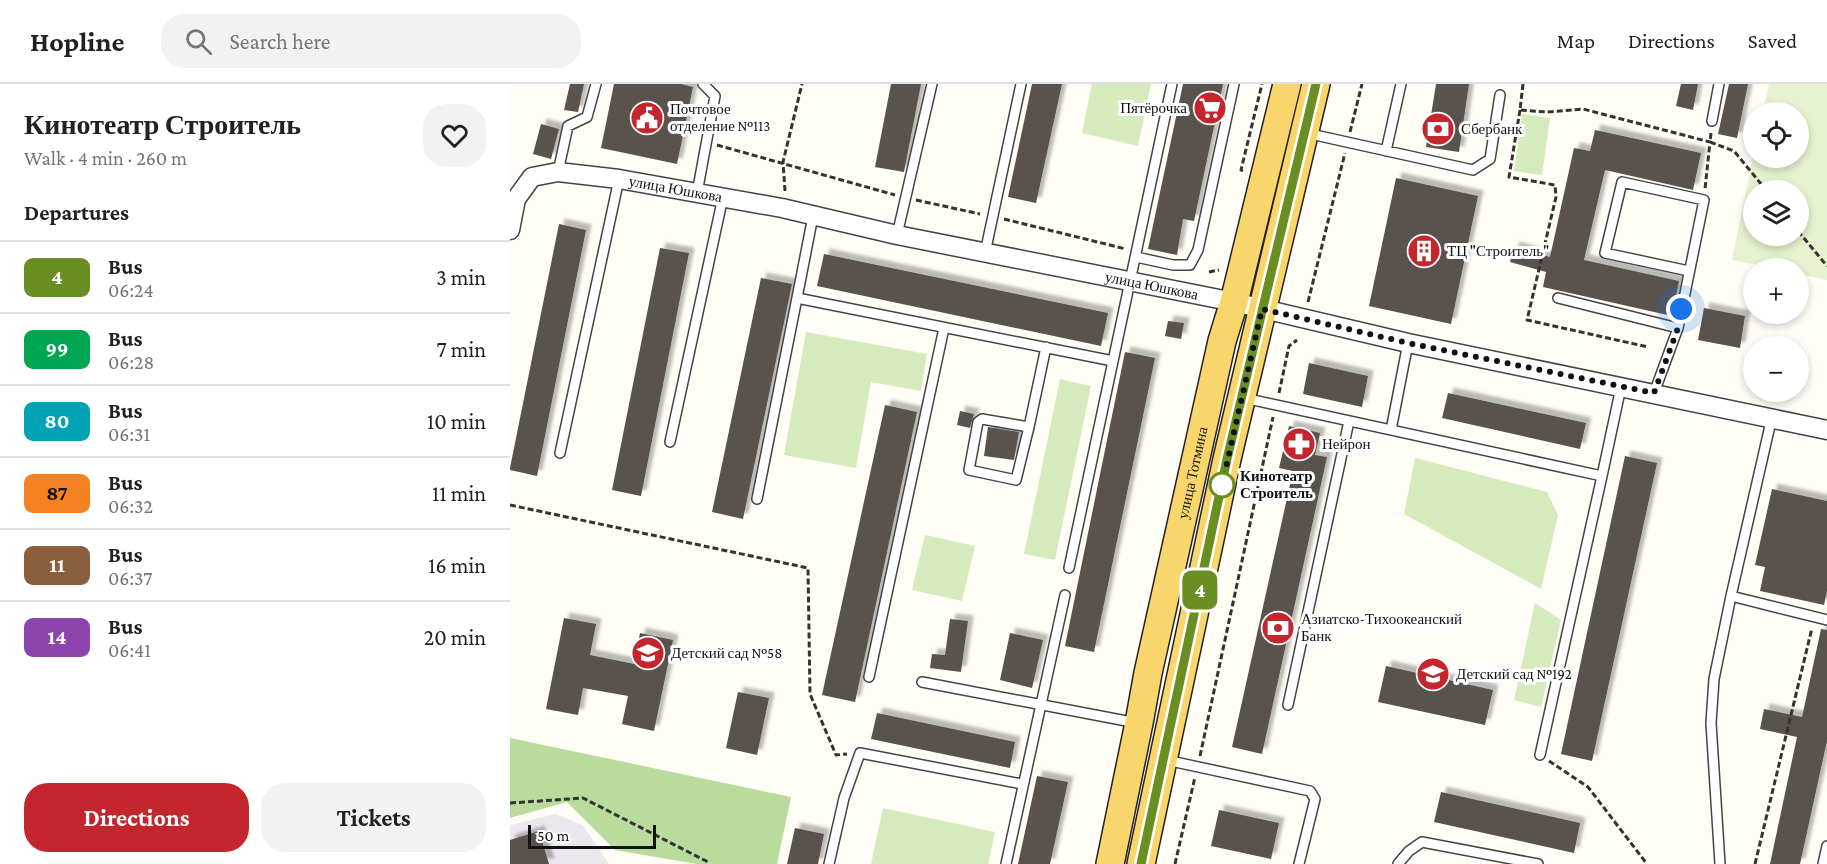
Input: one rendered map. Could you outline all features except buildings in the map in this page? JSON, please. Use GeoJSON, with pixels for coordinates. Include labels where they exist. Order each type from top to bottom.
{"type":"FeatureCollection","features":[{"type":"Feature","properties":{"kind":"main road","name":"улица Тотмина"},"geometry":{"type":"LineString","coordinates":[[1110,864],[1148,673],[1220,351],[1287,84]]}},
{"type":"Feature","properties":{"kind":"main road","name":"улица Тотмина"},"geometry":{"type":"LineString","coordinates":[[1143,864],[1242,398],[1316,84]]}},
{"type":"Feature","properties":{"kind":"street","name":"улица Юшкова"},"geometry":{"type":"LineString","coordinates":[[510,230],[513,198],[532,177],[558,172],[619,179],[723,197],[985,253],[1234,302],[1408,343],[1827,430]]}},
{"type":"Feature","properties":{"kind":"lane"},"geometry":{"type":"LineString","coordinates":[[558,172],[568,126],[587,117],[596,84]]}},
{"type":"Feature","properties":{"kind":"lane"},"geometry":{"type":"LineString","coordinates":[[697,193],[715,96],[703,84]]}},
{"type":"Feature","properties":{"kind":"lane"},"geometry":{"type":"LineString","coordinates":[[897,234],[932,84]]}},
{"type":"Feature","properties":{"kind":"lane"},"geometry":{"type":"LineString","coordinates":[[985,253],[1020,84]]}},
{"type":"Feature","properties":{"kind":"lane"},"geometry":{"type":"LineString","coordinates":[[1069,568],[1172,84]]}},
{"type":"Feature","properties":{"kind":"lane"},"geometry":{"type":"LineString","coordinates":[[1136,254],[1173,265],[1190,266],[1198,250],[1234,84]]}},
{"type":"Feature","properties":{"kind":"lane"},"geometry":{"type":"LineString","coordinates":[[1386,151],[1401,84]]}},
{"type":"Feature","properties":{"kind":"lane"},"geometry":{"type":"LineString","coordinates":[[1712,122],[1719,84]]}},
{"type":"Feature","properties":{"kind":"lane"},"geometry":{"type":"LineString","coordinates":[[1304,133],[1473,170],[1490,159],[1500,95]]}},
{"type":"Feature","properties":{"kind":"lane"},"geometry":{"type":"LineString","coordinates":[[560,453],[619,179]]}},
{"type":"Feature","properties":{"kind":"lane"},"geometry":{"type":"LineString","coordinates":[[1654,393],[1678,328],[1704,200],[1622,182],[1605,253],[1689,271]]}},
{"type":"Feature","properties":{"kind":"lane"},"geometry":{"type":"LineString","coordinates":[[670,442],[723,197]]}},
{"type":"Feature","properties":{"kind":"lane"},"geometry":{"type":"LineString","coordinates":[[757,499],[813,216]]}},
{"type":"Feature","properties":{"kind":"lane"},"geometry":{"type":"LineString","coordinates":[[797,298],[1113,361]]}},
{"type":"Feature","properties":{"kind":"lane"},"geometry":{"type":"LineString","coordinates":[[1558,298],[1678,328]]}},
{"type":"Feature","properties":{"kind":"lane"},"geometry":{"type":"LineString","coordinates":[[869,677],[944,328]]}},
{"type":"Feature","properties":{"kind":"lane"},"geometry":{"type":"LineString","coordinates":[[1391,430],[1408,343]]}},
{"type":"Feature","properties":{"kind":"lane"},"geometry":{"type":"LineString","coordinates":[[1029,427],[982,419],[978,422],[969,470],[1016,480],[1029,427],[1046,347]]}},
{"type":"Feature","properties":{"kind":"lane"},"geometry":{"type":"LineString","coordinates":[[1540,755],[1622,387]]}},
{"type":"Feature","properties":{"kind":"lane"},"geometry":{"type":"LineString","coordinates":[[1242,398],[1602,476]]}},
{"type":"Feature","properties":{"kind":"lane"},"geometry":{"type":"LineString","coordinates":[[1720,864],[1711,723],[1714,679],[1772,417]]}},
{"type":"Feature","properties":{"kind":"lane"},"geometry":{"type":"LineString","coordinates":[[1288,705],[1349,421]]}},
{"type":"Feature","properties":{"kind":"lane"},"geometry":{"type":"LineString","coordinates":[[1006,864],[1065,595]]}},
{"type":"Feature","properties":{"kind":"lane"},"geometry":{"type":"LineString","coordinates":[[1731,596],[1827,620]]}},
{"type":"Feature","properties":{"kind":"lane"},"geometry":{"type":"LineString","coordinates":[[922,682],[1139,723]]}},
{"type":"Feature","properties":{"kind":"lane"},"geometry":{"type":"LineString","coordinates":[[829,864],[844,798],[860,753],[1022,784]]}},
{"type":"Feature","properties":{"kind":"lane"},"geometry":{"type":"LineString","coordinates":[[1164,760],[1310,791],[1315,799],[1299,864]]}},
{"type":"Feature","properties":{"kind":"lane"},"geometry":{"type":"LineString","coordinates":[[1398,864],[1409,851],[1422,842],[1538,864]]}},
{"type":"Feature","properties":{"kind":"lane"},"geometry":{"type":"LineString","coordinates":[[1823,864],[1827,846]]}},
{"type":"Feature","properties":{"kind":"path"},"geometry":{"type":"LineString","coordinates":[[783,162],[802,84]]}},
{"type":"Feature","properties":{"kind":"path"},"geometry":{"type":"LineString","coordinates":[[1308,302],[1362,84]]}},
{"type":"Feature","properties":{"kind":"path"},"geometry":{"type":"LineString","coordinates":[[1523,84],[1509,177],[1555,185],[1556,197],[1527,320],[1647,346]]}},
{"type":"Feature","properties":{"kind":"path"},"geometry":{"type":"LineString","coordinates":[[1520,110],[1547,112],[1582,109],[1710,142],[1734,151],[1758,180]]}},
{"type":"Feature","properties":{"kind":"path"},"geometry":{"type":"LineString","coordinates":[[707,142],[905,197],[992,216],[1136,254]]}},
{"type":"Feature","properties":{"kind":"path"},"geometry":{"type":"LineString","coordinates":[[1704,200],[1710,142]]}},
{"type":"Feature","properties":{"kind":"path"},"geometry":{"type":"LineString","coordinates":[[1809,244],[1827,266]]}},
{"type":"Feature","properties":{"kind":"path"},"geometry":{"type":"LineString","coordinates":[[1175,864],[1289,346],[1297,340]]}},
{"type":"Feature","properties":{"kind":"path"},"geometry":{"type":"LineString","coordinates":[[510,505],[807,568],[810,694],[836,755],[860,753]]}},
{"type":"Feature","properties":{"kind":"path"},"geometry":{"type":"LineString","coordinates":[[1755,864],[1815,617]]}},
{"type":"Feature","properties":{"kind":"path"},"geometry":{"type":"LineString","coordinates":[[1540,755],[1588,787],[1647,864]]}},
{"type":"Feature","properties":{"kind":"path"},"geometry":{"type":"LineString","coordinates":[[510,803],[583,798],[710,863]]}},
{"type":"Feature","properties":{"kind":"shaded area"},"geometry":{"type":"Polygon","coordinates":[[[555,814],[583,825],[609,864],[510,864],[510,825],[555,814]]]}},
{"type":"Feature","properties":{"kind":"green space"},"geometry":{"type":"Polygon","coordinates":[[[1092,84],[1151,84],[1138,146],[1082,133],[1092,84]]]}},
{"type":"Feature","properties":{"kind":"green space"},"geometry":{"type":"Polygon","coordinates":[[[1769,84],[1827,84],[1827,280],[1809,276],[1809,258],[1743,258],[1743,262],[1732,260],[1743,206],[1743,246],[1809,246],[1809,180],[1748,180],[1751,168],[1809,168],[1809,102],[1765,102],[1769,84]]]}},
{"type":"Feature","properties":{"kind":"green space"},"geometry":{"type":"Polygon","coordinates":[[[1522,114],[1550,118],[1542,175],[1514,171],[1522,114]]]}},
{"type":"Feature","properties":{"kind":"green space"},"geometry":{"type":"Polygon","coordinates":[[[806,332],[927,354],[921,391],[871,382],[856,468],[784,455],[806,332]]]}},
{"type":"Feature","properties":{"kind":"green space"},"geometry":{"type":"Polygon","coordinates":[[[1060,379],[1091,386],[1055,560],[1024,554],[1060,379]]]}},
{"type":"Feature","properties":{"kind":"green space"},"geometry":{"type":"Polygon","coordinates":[[[1415,458],[1547,492],[1558,515],[1541,589],[1404,514],[1415,458]]]}},
{"type":"Feature","properties":{"kind":"green space"},"geometry":{"type":"Polygon","coordinates":[[[925,535],[975,546],[962,601],[912,590],[925,535]]]}},
{"type":"Feature","properties":{"kind":"green space"},"geometry":{"type":"Polygon","coordinates":[[[1535,603],[1561,620],[1541,707],[1514,700],[1535,603]]]}},
{"type":"Feature","properties":{"kind":"green space"},"geometry":{"type":"Polygon","coordinates":[[[510,738],[791,797],[777,864],[697,864],[615,850],[567,802],[510,818],[510,738]]]}},
{"type":"Feature","properties":{"kind":"green space"},"geometry":{"type":"Polygon","coordinates":[[[883,808],[995,832],[988,864],[871,864],[883,808]]]}},
{"type":"Feature","properties":{"kind":"bus line","name":"4"},"geometry":{"type":"LineString","coordinates":[[1141,864],[1227,459],[1316,84]]}},
{"type":"Feature","properties":{"kind":"place","name":"Пятёрочка"},"geometry":{"type":"Point","coordinates":[1210,108]}},
{"type":"Feature","properties":{"kind":"place","name":"Почтовое отделение №113"},"geometry":{"type":"Point","coordinates":[647,118]}},
{"type":"Feature","properties":{"kind":"place","name":"Сбербанк"},"geometry":{"type":"Point","coordinates":[1438,129]}},
{"type":"Feature","properties":{"kind":"place","name":"ТЦ \"Строитель\""},"geometry":{"type":"Point","coordinates":[1424,251]}},
{"type":"Feature","properties":{"kind":"place","name":"Нейрон"},"geometry":{"type":"Point","coordinates":[1299,444]}},
{"type":"Feature","properties":{"kind":"place","name":"Кинотеатр Строитель"},"geometry":{"type":"Point","coordinates":[1222,485]}},
{"type":"Feature","properties":{"kind":"place","name":"Азиатско-Тихоокеанский Банк"},"geometry":{"type":"Point","coordinates":[1278,628]}},
{"type":"Feature","properties":{"kind":"place","name":"Детский сад №58"},"geometry":{"type":"Point","coordinates":[648,653]}},
{"type":"Feature","properties":{"kind":"place","name":"Детский сад №192"},"geometry":{"type":"Point","coordinates":[1433,674]}},
{"type":"Feature","properties":{"kind":"route"},"geometry":{"type":"LineString","coordinates":[[1222,485],[1262,309],[1408,343],[1654,393],[1678,328],[1681,309]]}}]}
